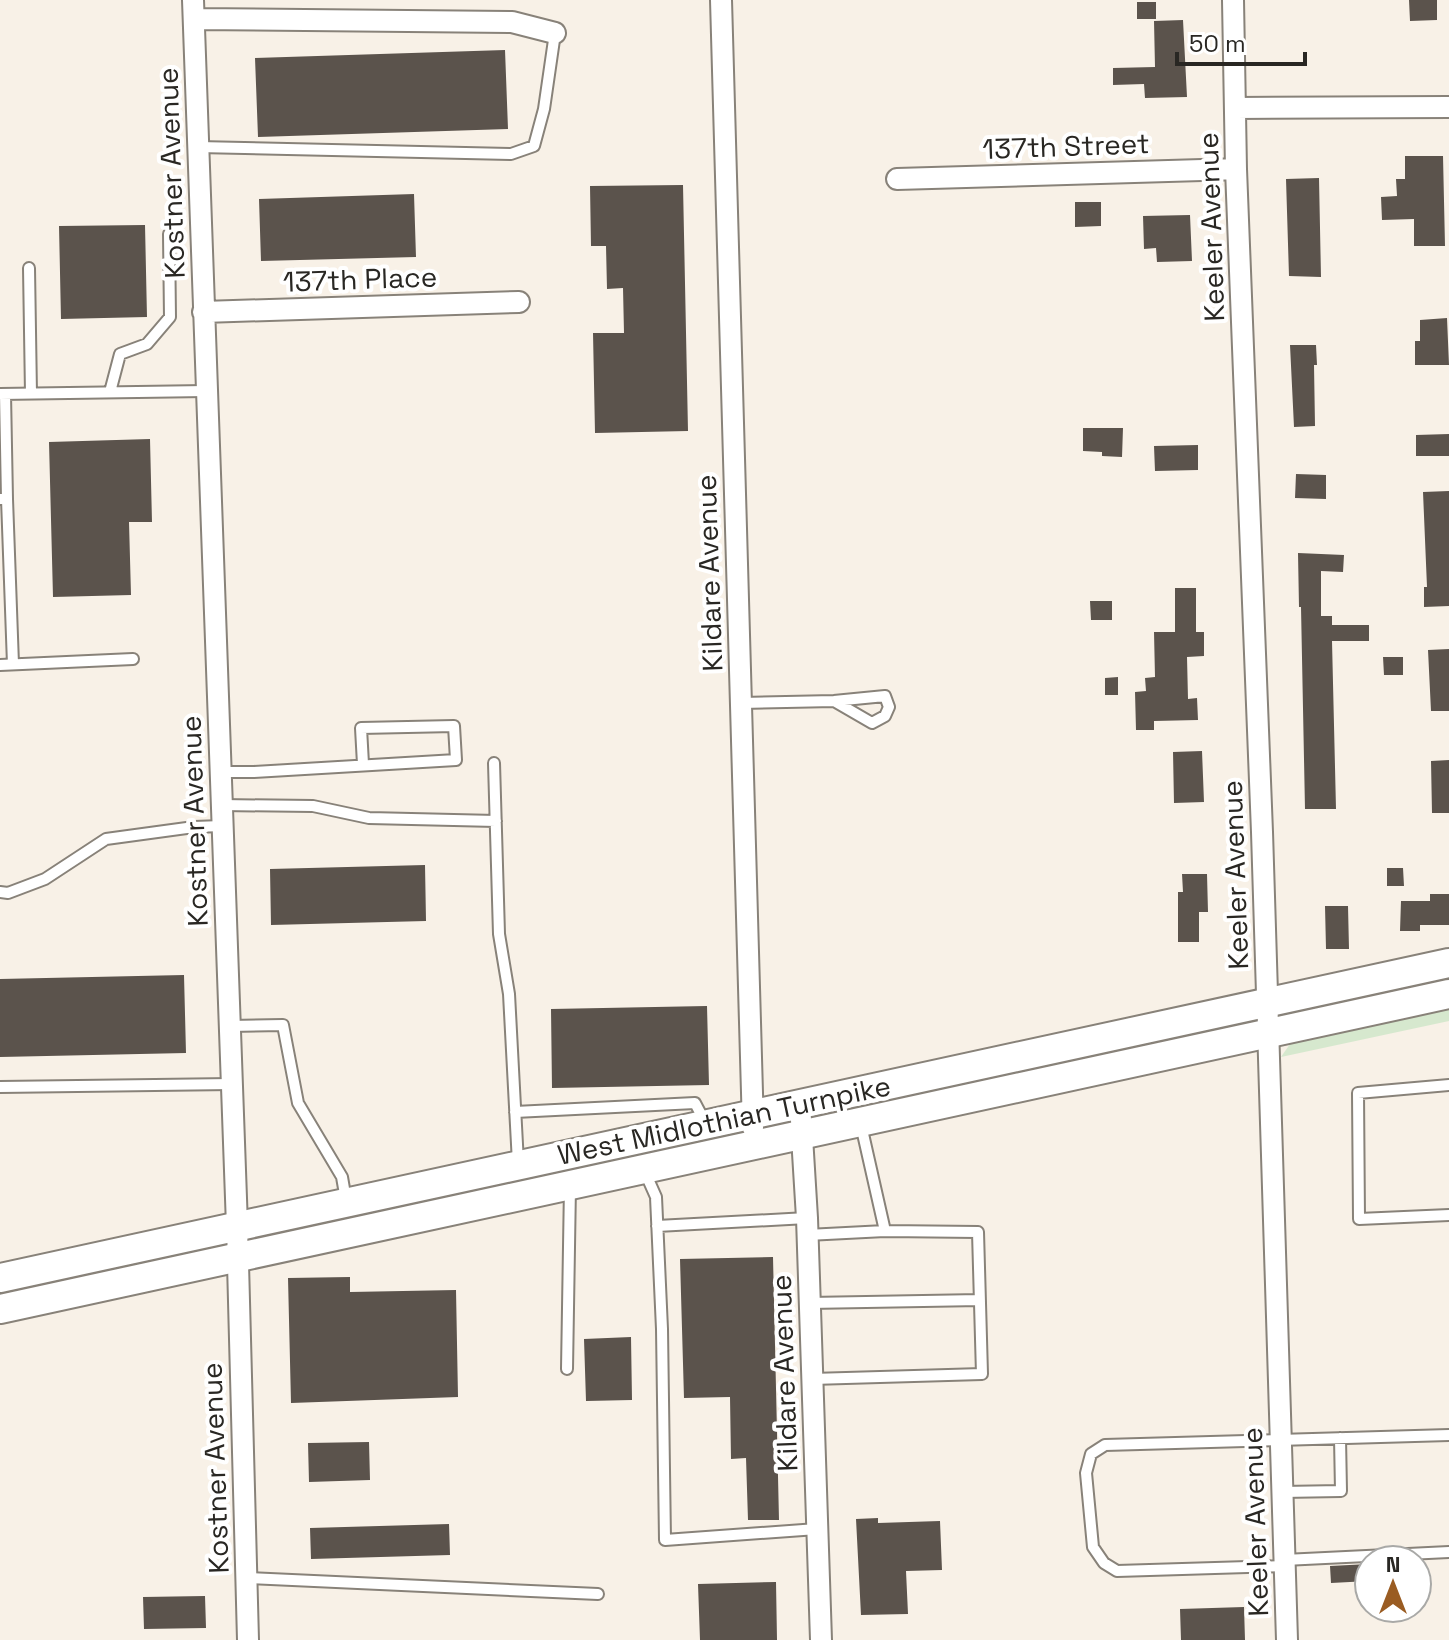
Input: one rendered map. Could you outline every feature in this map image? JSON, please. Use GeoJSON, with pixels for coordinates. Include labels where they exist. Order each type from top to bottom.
{"type":"FeatureCollection","features":[{"type":"Feature","properties":{"kind":"main road","name":"West Midlothian Turnpike"},"geometry":{"type":"LineString","coordinates":[[0,1278],[1449,963]]}},
{"type":"Feature","properties":{"kind":"main road","name":"West Midlothian Turnpike"},"geometry":{"type":"LineString","coordinates":[[0,1309],[1449,994]]}},
{"type":"Feature","properties":{"kind":"street","name":"Kildare Avenue"},"geometry":{"type":"LineString","coordinates":[[721,0],[753,1144]]}},
{"type":"Feature","properties":{"kind":"street","name":"Keeler Avenue"},"geometry":{"type":"LineString","coordinates":[[1233,0],[1236,169],[1287,1640]]}},
{"type":"Feature","properties":{"kind":"street"},"geometry":{"type":"LineString","coordinates":[[194,10],[512,22],[555,33]]}},
{"type":"Feature","properties":{"kind":"street","name":"Kostner Avenue"},"geometry":{"type":"LineString","coordinates":[[194,10],[237,1226],[248,1640]]}},
{"type":"Feature","properties":{"kind":"street"},"geometry":{"type":"LineString","coordinates":[[1235,108],[1449,107]]}},
{"type":"Feature","properties":{"kind":"street","name":"137th Street"},"geometry":{"type":"LineString","coordinates":[[897,179],[1236,169]]}},
{"type":"Feature","properties":{"kind":"street","name":"137th Place"},"geometry":{"type":"LineString","coordinates":[[203,312],[519,302]]}},
{"type":"Feature","properties":{"kind":"street","name":"Kildare Avenue"},"geometry":{"type":"LineString","coordinates":[[800,1104],[821,1640]]}},
{"type":"Feature","properties":{"kind":"lane"},"geometry":{"type":"LineString","coordinates":[[198,147],[511,154],[534,146],[544,109],[555,33]]}},
{"type":"Feature","properties":{"kind":"lane"},"geometry":{"type":"LineString","coordinates":[[110,392],[120,354],[147,344],[170,317],[169,234]]}},
{"type":"Feature","properties":{"kind":"lane"},"geometry":{"type":"LineString","coordinates":[[29,268],[31,394]]}},
{"type":"Feature","properties":{"kind":"lane"},"geometry":{"type":"LineString","coordinates":[[13,664],[2,394],[206,391]]}},
{"type":"Feature","properties":{"kind":"lane"},"geometry":{"type":"LineString","coordinates":[[0,665],[133,659]]}},
{"type":"Feature","properties":{"kind":"lane"},"geometry":{"type":"LineString","coordinates":[[741,703],[834,701],[885,696],[889,707],[885,716],[872,723],[834,701]]}},
{"type":"Feature","properties":{"kind":"lane"},"geometry":{"type":"LineString","coordinates":[[220,772],[456,760],[454,726],[361,728],[363,764]]}},
{"type":"Feature","properties":{"kind":"lane"},"geometry":{"type":"LineString","coordinates":[[494,763],[499,934],[509,994],[518,1165]]}},
{"type":"Feature","properties":{"kind":"lane"},"geometry":{"type":"LineString","coordinates":[[221,805],[313,806],[369,818],[496,821]]}},
{"type":"Feature","properties":{"kind":"lane"},"geometry":{"type":"LineString","coordinates":[[0,892],[8,893],[45,879],[106,839],[222,826]]}},
{"type":"Feature","properties":{"kind":"lane"},"geometry":{"type":"LineString","coordinates":[[230,1026],[283,1025],[298,1103],[342,1177],[347,1202]]}},
{"type":"Feature","properties":{"kind":"lane"},"geometry":{"type":"LineString","coordinates":[[0,1087],[232,1084]]}},
{"type":"Feature","properties":{"kind":"lane"},"geometry":{"type":"LineString","coordinates":[[1449,1085],[1358,1093],[1359,1219],[1449,1215]]}},
{"type":"Feature","properties":{"kind":"lane"},"geometry":{"type":"LineString","coordinates":[[515,1112],[695,1103],[706,1123]]}},
{"type":"Feature","properties":{"kind":"lane"},"geometry":{"type":"LineString","coordinates":[[860,1121],[885,1231]]}},
{"type":"Feature","properties":{"kind":"lane"},"geometry":{"type":"LineString","coordinates":[[643,1168],[656,1197],[662,1329],[665,1540],[817,1529]]}},
{"type":"Feature","properties":{"kind":"lane"},"geometry":{"type":"LineString","coordinates":[[567,1369],[570,1184]]}},
{"type":"Feature","properties":{"kind":"lane"},"geometry":{"type":"LineString","coordinates":[[657,1226],[807,1226],[978,1232],[982,1374],[812,1379]]}},
{"type":"Feature","properties":{"kind":"lane"},"geometry":{"type":"LineString","coordinates":[[809,1303],[980,1300]]}},
{"type":"Feature","properties":{"kind":"lane"},"geometry":{"type":"LineString","coordinates":[[1449,1435],[1105,1445],[1091,1454],[1086,1473],[1093,1547],[1104,1563],[1117,1571],[1449,1552]]}},
{"type":"Feature","properties":{"kind":"lane"},"geometry":{"type":"LineString","coordinates":[[1282,1492],[1341,1491],[1340,1438]]}},
{"type":"Feature","properties":{"kind":"lane"},"geometry":{"type":"LineString","coordinates":[[246,1578],[598,1594]]}},
{"type":"Feature","properties":{"kind":"green space"},"geometry":{"type":"Polygon","coordinates":[[[1449,1005],[1449,1021],[1281,1057],[1290,1044],[1308,1038],[1449,1005]]]}},
{"type":"Feature","properties":{"kind":"building"},"geometry":{"type":"Polygon","coordinates":[[[1409,0],[1437,0],[1437,20],[1410,21],[1409,0]]]}},
{"type":"Feature","properties":{"kind":"building"},"geometry":{"type":"Polygon","coordinates":[[[1137,2],[1156,2],[1156,19],[1137,19],[1137,2]]]}},
{"type":"Feature","properties":{"kind":"building"},"geometry":{"type":"Polygon","coordinates":[[[1183,20],[1187,97],[1145,98],[1144,84],[1113,85],[1113,68],[1155,67],[1154,21],[1183,20]]]}},
{"type":"Feature","properties":{"kind":"building"},"geometry":{"type":"Polygon","coordinates":[[[505,50],[508,129],[258,137],[255,58],[505,50]]]}},
{"type":"Feature","properties":{"kind":"building"},"geometry":{"type":"Polygon","coordinates":[[[1405,156],[1443,156],[1445,246],[1414,246],[1414,219],[1382,220],[1381,197],[1397,196],[1396,179],[1405,179],[1405,156]]]}},
{"type":"Feature","properties":{"kind":"building"},"geometry":{"type":"Polygon","coordinates":[[[1319,178],[1321,277],[1289,276],[1286,179],[1319,178]]]}},
{"type":"Feature","properties":{"kind":"building"},"geometry":{"type":"Polygon","coordinates":[[[683,185],[688,431],[595,433],[593,333],[624,333],[623,288],[607,289],[606,246],[591,246],[590,186],[683,185]]]}},
{"type":"Feature","properties":{"kind":"building"},"geometry":{"type":"Polygon","coordinates":[[[414,194],[416,257],[261,261],[259,199],[414,194]]]}},
{"type":"Feature","properties":{"kind":"building"},"geometry":{"type":"Polygon","coordinates":[[[1075,202],[1101,202],[1101,226],[1075,227],[1075,202]]]}},
{"type":"Feature","properties":{"kind":"building"},"geometry":{"type":"Polygon","coordinates":[[[1190,215],[1192,261],[1157,262],[1156,248],[1144,249],[1143,216],[1190,215]]]}},
{"type":"Feature","properties":{"kind":"building"},"geometry":{"type":"Polygon","coordinates":[[[145,225],[147,317],[61,319],[59,226],[145,225]]]}},
{"type":"Feature","properties":{"kind":"building"},"geometry":{"type":"Polygon","coordinates":[[[1447,318],[1449,365],[1415,365],[1415,341],[1420,341],[1420,320],[1447,318]]]}},
{"type":"Feature","properties":{"kind":"building"},"geometry":{"type":"Polygon","coordinates":[[[1290,345],[1316,345],[1315,426],[1294,427],[1290,345]]]}},
{"type":"Feature","properties":{"kind":"building"},"geometry":{"type":"Polygon","coordinates":[[[1083,428],[1123,428],[1122,457],[1083,451],[1083,428]]]}},
{"type":"Feature","properties":{"kind":"building"},"geometry":{"type":"Polygon","coordinates":[[[1449,434],[1449,456],[1416,456],[1416,435],[1449,434]]]}},
{"type":"Feature","properties":{"kind":"building"},"geometry":{"type":"Polygon","coordinates":[[[150,439],[152,522],[129,522],[131,595],[53,597],[49,442],[150,439]]]}},
{"type":"Feature","properties":{"kind":"building"},"geometry":{"type":"Polygon","coordinates":[[[1198,445],[1198,470],[1155,471],[1154,446],[1198,445]]]}},
{"type":"Feature","properties":{"kind":"building"},"geometry":{"type":"Polygon","coordinates":[[[1296,474],[1326,475],[1326,499],[1295,498],[1296,474]]]}},
{"type":"Feature","properties":{"kind":"building"},"geometry":{"type":"Polygon","coordinates":[[[1449,491],[1449,606],[1424,607],[1424,587],[1427,587],[1423,492],[1449,491]]]}},
{"type":"Feature","properties":{"kind":"building"},"geometry":{"type":"Polygon","coordinates":[[[1298,553],[1344,555],[1343,572],[1321,571],[1321,616],[1332,616],[1332,625],[1369,625],[1369,641],[1332,641],[1336,809],[1305,809],[1298,553]]]}},
{"type":"Feature","properties":{"kind":"building"},"geometry":{"type":"Polygon","coordinates":[[[1175,588],[1196,588],[1196,632],[1204,632],[1204,656],[1187,657],[1188,699],[1197,698],[1198,720],[1154,721],[1154,730],[1136,730],[1135,692],[1146,691],[1145,678],[1155,677],[1154,632],[1175,632],[1175,588]]]}},
{"type":"Feature","properties":{"kind":"building"},"geometry":{"type":"Polygon","coordinates":[[[1090,601],[1112,601],[1112,620],[1091,620],[1090,601]]]}},
{"type":"Feature","properties":{"kind":"building"},"geometry":{"type":"Polygon","coordinates":[[[1449,649],[1449,711],[1431,711],[1428,650],[1449,649]]]}},
{"type":"Feature","properties":{"kind":"building"},"geometry":{"type":"Polygon","coordinates":[[[1383,657],[1403,657],[1403,675],[1384,675],[1383,657]]]}},
{"type":"Feature","properties":{"kind":"building"},"geometry":{"type":"Polygon","coordinates":[[[1118,677],[1118,695],[1105,695],[1105,678],[1118,677]]]}},
{"type":"Feature","properties":{"kind":"building"},"geometry":{"type":"Polygon","coordinates":[[[1202,751],[1204,802],[1174,803],[1173,752],[1202,751]]]}},
{"type":"Feature","properties":{"kind":"building"},"geometry":{"type":"Polygon","coordinates":[[[1449,760],[1449,813],[1432,813],[1431,761],[1449,760]]]}},
{"type":"Feature","properties":{"kind":"building"},"geometry":{"type":"Polygon","coordinates":[[[425,865],[426,921],[271,925],[270,869],[425,865]]]}},
{"type":"Feature","properties":{"kind":"building"},"geometry":{"type":"Polygon","coordinates":[[[1387,868],[1403,868],[1404,886],[1387,886],[1387,868]]]}},
{"type":"Feature","properties":{"kind":"building"},"geometry":{"type":"Polygon","coordinates":[[[1182,874],[1207,874],[1208,912],[1199,912],[1199,942],[1178,942],[1178,892],[1183,892],[1182,874]]]}},
{"type":"Feature","properties":{"kind":"building"},"geometry":{"type":"Polygon","coordinates":[[[1430,894],[1449,894],[1449,925],[1420,925],[1420,931],[1400,931],[1401,901],[1430,901],[1430,894]]]}},
{"type":"Feature","properties":{"kind":"building"},"geometry":{"type":"Polygon","coordinates":[[[1325,906],[1348,906],[1349,949],[1326,949],[1325,906]]]}},
{"type":"Feature","properties":{"kind":"building"},"geometry":{"type":"Polygon","coordinates":[[[184,975],[186,1053],[0,1057],[0,979],[184,975]]]}},
{"type":"Feature","properties":{"kind":"building"},"geometry":{"type":"Polygon","coordinates":[[[707,1006],[709,1085],[552,1088],[551,1009],[707,1006]]]}},
{"type":"Feature","properties":{"kind":"building"},"geometry":{"type":"Polygon","coordinates":[[[773,1257],[779,1520],[748,1520],[746,1458],[731,1459],[730,1397],[684,1398],[680,1259],[773,1257]]]}},
{"type":"Feature","properties":{"kind":"building"},"geometry":{"type":"Polygon","coordinates":[[[350,1277],[350,1292],[456,1290],[458,1397],[291,1403],[288,1278],[350,1277]]]}},
{"type":"Feature","properties":{"kind":"building"},"geometry":{"type":"Polygon","coordinates":[[[631,1337],[632,1400],[586,1401],[584,1339],[631,1337]]]}},
{"type":"Feature","properties":{"kind":"building"},"geometry":{"type":"Polygon","coordinates":[[[369,1442],[370,1480],[309,1482],[308,1443],[369,1442]]]}},
{"type":"Feature","properties":{"kind":"building"},"geometry":{"type":"Polygon","coordinates":[[[878,1518],[878,1523],[940,1521],[942,1570],[906,1571],[908,1614],[861,1615],[856,1519],[878,1518]]]}},
{"type":"Feature","properties":{"kind":"building"},"geometry":{"type":"Polygon","coordinates":[[[449,1524],[450,1555],[311,1559],[310,1528],[449,1524]]]}},
{"type":"Feature","properties":{"kind":"building"},"geometry":{"type":"Polygon","coordinates":[[[1353,1565],[1353,1582],[1331,1583],[1330,1566],[1353,1565]]]}},
{"type":"Feature","properties":{"kind":"building"},"geometry":{"type":"Polygon","coordinates":[[[776,1582],[777,1640],[700,1640],[698,1584],[776,1582]]]}},
{"type":"Feature","properties":{"kind":"building"},"geometry":{"type":"Polygon","coordinates":[[[205,1596],[206,1628],[144,1629],[143,1597],[205,1596]]]}},
{"type":"Feature","properties":{"kind":"building"},"geometry":{"type":"Polygon","coordinates":[[[1244,1607],[1245,1640],[1181,1640],[1180,1609],[1244,1607]]]}}]}
